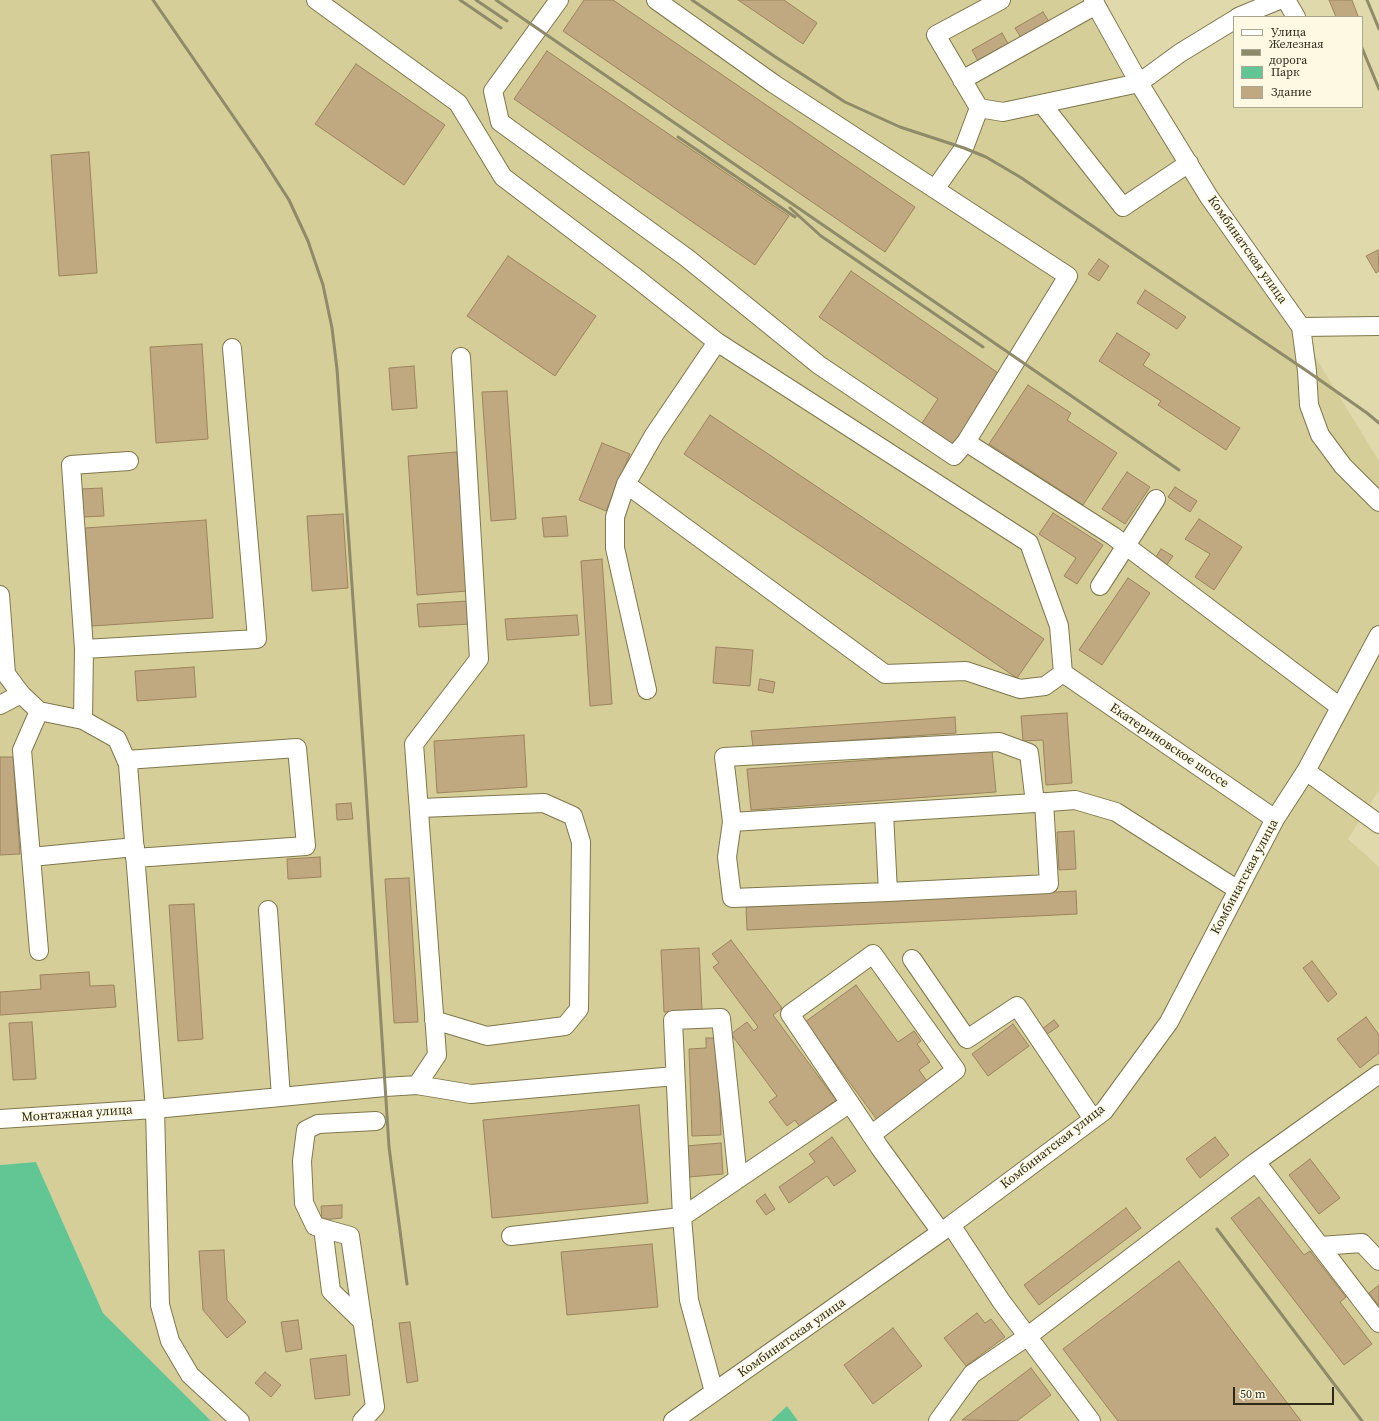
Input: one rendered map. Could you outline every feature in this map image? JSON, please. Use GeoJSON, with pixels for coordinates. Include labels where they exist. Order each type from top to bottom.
{"type":"FeatureCollection","features":[{"type":"Feature","properties":{"kind":"street"},"geometry":{"type":"LineString","coordinates":[[316,0],[458,103],[503,177],[635,277],[717,342],[1029,543],[1059,626],[1063,673],[1045,686],[1020,689],[966,671],[885,674],[626,484]]}},
{"type":"Feature","properties":{"kind":"street"},"geometry":{"type":"LineString","coordinates":[[559,0],[493,91],[500,122],[687,258],[819,365],[954,456],[966,442],[1068,276],[774,84],[656,0]]}},
{"type":"Feature","properties":{"kind":"street"},"geometry":{"type":"LineString","coordinates":[[1001,0],[936,35],[979,108],[1004,112],[1139,82],[1180,53],[1233,21]]}},
{"type":"Feature","properties":{"kind":"street"},"geometry":{"type":"LineString","coordinates":[[1240,16],[1279,0]]}},
{"type":"Feature","properties":{"kind":"street"},"geometry":{"type":"LineString","coordinates":[[1286,0],[1295,16]]}},
{"type":"Feature","properties":{"kind":"street"},"geometry":{"type":"LineString","coordinates":[[962,80],[1095,3]]}},
{"type":"Feature","properties":{"kind":"street","name":"Комбинатская улица"},"geometry":{"type":"LineString","coordinates":[[1095,3],[1139,82],[1209,197],[1301,327],[1307,371],[1309,405],[1320,435],[1343,466],[1379,502]]}},
{"type":"Feature","properties":{"kind":"street"},"geometry":{"type":"LineString","coordinates":[[1042,104],[1123,207],[1189,163]]}},
{"type":"Feature","properties":{"kind":"street"},"geometry":{"type":"LineString","coordinates":[[935,190],[964,148],[979,108]]}},
{"type":"Feature","properties":{"kind":"street"},"geometry":{"type":"LineString","coordinates":[[1301,327],[1379,326]]}},
{"type":"Feature","properties":{"kind":"street"},"geometry":{"type":"LineString","coordinates":[[647,690],[615,548],[614,517],[626,484],[654,436],[717,342]]}},
{"type":"Feature","properties":{"kind":"street"},"geometry":{"type":"LineString","coordinates":[[84,649],[257,639],[232,348]]}},
{"type":"Feature","properties":{"kind":"street"},"geometry":{"type":"LineString","coordinates":[[417,1085],[437,1055],[420,808],[414,744],[479,659],[461,357]]}},
{"type":"Feature","properties":{"kind":"street"},"geometry":{"type":"LineString","coordinates":[[966,442],[1113,536],[1340,707]]}},
{"type":"Feature","properties":{"kind":"street"},"geometry":{"type":"LineString","coordinates":[[83,720],[84,649],[70,465],[129,461]]}},
{"type":"Feature","properties":{"kind":"street"},"geometry":{"type":"LineString","coordinates":[[1100,586],[1156,499]]}},
{"type":"Feature","properties":{"kind":"street"},"geometry":{"type":"LineString","coordinates":[[0,595],[6,674],[21,694],[39,710],[83,720],[117,739],[128,764],[155,1109],[160,1305],[170,1341],[190,1375],[240,1421]]}},
{"type":"Feature","properties":{"kind":"street","name":"Комбинатская улица"},"geometry":{"type":"LineString","coordinates":[[674,1421],[946,1228],[1104,1111],[1169,1022],[1276,819],[1306,771],[1379,635]]}},
{"type":"Feature","properties":{"kind":"street","name":"Екатериновское шоссе"},"geometry":{"type":"LineString","coordinates":[[1063,673],[1276,819]]}},
{"type":"Feature","properties":{"kind":"street"},"geometry":{"type":"LineString","coordinates":[[0,705],[21,694]]}},
{"type":"Feature","properties":{"kind":"street"},"geometry":{"type":"LineString","coordinates":[[39,710],[22,750],[39,951]]}},
{"type":"Feature","properties":{"kind":"street"},"geometry":{"type":"LineString","coordinates":[[999,742],[1029,753],[1040,803],[1049,884],[732,898],[727,857],[732,822],[724,757],[999,742]]}},
{"type":"Feature","properties":{"kind":"street"},"geometry":{"type":"LineString","coordinates":[[31,857],[306,846],[297,748],[126,760]]}},
{"type":"Feature","properties":{"kind":"street"},"geometry":{"type":"LineString","coordinates":[[1306,771],[1379,824]]}},
{"type":"Feature","properties":{"kind":"street"},"geometry":{"type":"LineString","coordinates":[[732,822],[1075,800],[1116,812],[1238,890]]}},
{"type":"Feature","properties":{"kind":"street"},"geometry":{"type":"LineString","coordinates":[[420,808],[544,803],[573,816],[581,842],[579,1009],[565,1026],[487,1036],[434,1020]]}},
{"type":"Feature","properties":{"kind":"street"},"geometry":{"type":"LineString","coordinates":[[884,812],[888,892]]}},
{"type":"Feature","properties":{"kind":"street"},"geometry":{"type":"LineString","coordinates":[[268,910],[281,1097]]}},
{"type":"Feature","properties":{"kind":"street"},"geometry":{"type":"LineString","coordinates":[[871,1135],[956,1070],[873,954],[790,1014],[871,1135],[946,1228],[1028,1336],[1089,1421]]}},
{"type":"Feature","properties":{"kind":"street"},"geometry":{"type":"LineString","coordinates":[[912,958],[967,1039],[1017,1006],[1093,1119]]}},
{"type":"Feature","properties":{"kind":"street"},"geometry":{"type":"LineString","coordinates":[[714,1392],[689,1300],[682,1217],[673,1020],[721,1018],[738,1179]]}},
{"type":"Feature","properties":{"kind":"street"},"geometry":{"type":"LineString","coordinates":[[938,1421],[972,1374],[1028,1336],[1256,1162],[1379,1074]]}},
{"type":"Feature","properties":{"kind":"street","name":"Монтажная улица"},"geometry":{"type":"LineString","coordinates":[[0,1119],[155,1109],[417,1085],[471,1094],[675,1076]]}},
{"type":"Feature","properties":{"kind":"street"},"geometry":{"type":"LineString","coordinates":[[511,1236],[682,1217],[850,1103]]}},
{"type":"Feature","properties":{"kind":"street"},"geometry":{"type":"LineString","coordinates":[[362,1421],[373,1414],[363,1322],[350,1236],[315,1226],[304,1203],[302,1161],[306,1130],[318,1124],[376,1121]]}},
{"type":"Feature","properties":{"kind":"street"},"geometry":{"type":"LineString","coordinates":[[1256,1162],[1379,1323]]}},
{"type":"Feature","properties":{"kind":"street"},"geometry":{"type":"LineString","coordinates":[[323,1228],[331,1291],[363,1322]]}},
{"type":"Feature","properties":{"kind":"street"},"geometry":{"type":"LineString","coordinates":[[1320,1246],[1362,1243],[1379,1261]]}},
{"type":"Feature","properties":{"kind":"shaded area"},"geometry":{"type":"Polygon","coordinates":[[[0,0],[1096,0],[1379,461],[1379,790],[1348,839],[1379,867],[1379,1421],[798,1421],[787,1406],[771,1421],[208,1421],[103,1313],[36,1162],[0,1165],[0,0]]]}},
{"type":"Feature","properties":{"kind":"green space"},"geometry":{"type":"Polygon","coordinates":[[[36,1162],[103,1313],[211,1421],[0,1421],[0,1165],[36,1162]]]}},
{"type":"Feature","properties":{"kind":"green space"},"geometry":{"type":"Polygon","coordinates":[[[787,1406],[798,1421],[771,1421],[787,1406]]]}},
{"type":"Feature","properties":{"kind":"building"},"geometry":{"type":"Polygon","coordinates":[[[584,0],[613,0],[915,207],[885,252],[563,31],[584,0]]]}},
{"type":"Feature","properties":{"kind":"building"},"geometry":{"type":"Polygon","coordinates":[[[738,0],[784,0],[817,23],[803,44],[738,0]]]}},
{"type":"Feature","properties":{"kind":"building"},"geometry":{"type":"Polygon","coordinates":[[[1329,0],[1352,0],[1358,16],[1336,16],[1329,0]]]}},
{"type":"Feature","properties":{"kind":"building"},"geometry":{"type":"Polygon","coordinates":[[[1043,12],[1051,25],[1023,41],[1015,28],[1043,12]]]}},
{"type":"Feature","properties":{"kind":"building"},"geometry":{"type":"Polygon","coordinates":[[[1002,33],[1010,47],[979,63],[972,50],[1002,33]]]}},
{"type":"Feature","properties":{"kind":"building"},"geometry":{"type":"Polygon","coordinates":[[[547,51],[789,216],[755,265],[514,99],[547,51]]]}},
{"type":"Feature","properties":{"kind":"building"},"geometry":{"type":"Polygon","coordinates":[[[356,64],[445,125],[404,185],[315,124],[356,64]]]}},
{"type":"Feature","properties":{"kind":"building"},"geometry":{"type":"Polygon","coordinates":[[[89,152],[97,273],[59,276],[51,155],[89,152]]]}},
{"type":"Feature","properties":{"kind":"building"},"geometry":{"type":"Polygon","coordinates":[[[1378,250],[1379,271],[1376,273],[1366,256],[1378,250]]]}},
{"type":"Feature","properties":{"kind":"building"},"geometry":{"type":"Polygon","coordinates":[[[508,256],[596,316],[555,376],[467,316],[508,256]]]}},
{"type":"Feature","properties":{"kind":"building"},"geometry":{"type":"Polygon","coordinates":[[[1099,259],[1109,266],[1099,281],[1088,274],[1099,259]]]}},
{"type":"Feature","properties":{"kind":"building"},"geometry":{"type":"Polygon","coordinates":[[[851,271],[1001,375],[953,444],[922,423],[938,399],[819,317],[851,271]]]}},
{"type":"Feature","properties":{"kind":"building"},"geometry":{"type":"Polygon","coordinates":[[[1145,290],[1186,317],[1177,329],[1137,303],[1145,290]]]}},
{"type":"Feature","properties":{"kind":"building"},"geometry":{"type":"Polygon","coordinates":[[[1117,333],[1150,354],[1143,365],[1240,428],[1226,450],[1158,405],[1161,401],[1099,361],[1117,333]]]}},
{"type":"Feature","properties":{"kind":"building"},"geometry":{"type":"Polygon","coordinates":[[[202,344],[208,439],[156,443],[150,347],[202,344]]]}},
{"type":"Feature","properties":{"kind":"building"},"geometry":{"type":"Polygon","coordinates":[[[414,366],[417,408],[392,410],[389,368],[414,366]]]}},
{"type":"Feature","properties":{"kind":"building"},"geometry":{"type":"Polygon","coordinates":[[[1028,385],[1071,413],[1067,420],[1117,453],[1083,505],[989,444],[1028,385]]]}},
{"type":"Feature","properties":{"kind":"building"},"geometry":{"type":"Polygon","coordinates":[[[507,391],[516,519],[491,521],[482,392],[507,391]]]}},
{"type":"Feature","properties":{"kind":"building"},"geometry":{"type":"Polygon","coordinates":[[[710,415],[1044,639],[1017,678],[684,454],[710,415]]]}},
{"type":"Feature","properties":{"kind":"building"},"geometry":{"type":"Polygon","coordinates":[[[602,443],[630,454],[606,511],[579,500],[602,443]]]}},
{"type":"Feature","properties":{"kind":"building"},"geometry":{"type":"Polygon","coordinates":[[[457,452],[467,591],[417,595],[408,456],[457,452]]]}},
{"type":"Feature","properties":{"kind":"building"},"geometry":{"type":"Polygon","coordinates":[[[1127,472],[1150,487],[1125,524],[1102,509],[1127,472]]]}},
{"type":"Feature","properties":{"kind":"building"},"geometry":{"type":"Polygon","coordinates":[[[1175,487],[1197,501],[1190,512],[1168,497],[1175,487]]]}},
{"type":"Feature","properties":{"kind":"building"},"geometry":{"type":"Polygon","coordinates":[[[102,488],[104,516],[83,517],[81,489],[102,488]]]}},
{"type":"Feature","properties":{"kind":"building"},"geometry":{"type":"Polygon","coordinates":[[[1053,513],[1103,545],[1077,584],[1064,576],[1076,558],[1039,534],[1053,513]]]}},
{"type":"Feature","properties":{"kind":"building"},"geometry":{"type":"Polygon","coordinates":[[[343,514],[348,588],[312,591],[307,516],[343,514]]]}},
{"type":"Feature","properties":{"kind":"building"},"geometry":{"type":"Polygon","coordinates":[[[566,516],[568,536],[544,537],[542,518],[566,516]]]}},
{"type":"Feature","properties":{"kind":"building"},"geometry":{"type":"Polygon","coordinates":[[[1199,519],[1242,547],[1214,590],[1195,577],[1210,554],[1185,539],[1199,519]]]}},
{"type":"Feature","properties":{"kind":"building"},"geometry":{"type":"Polygon","coordinates":[[[206,520],[213,618],[92,626],[85,528],[206,520]]]}},
{"type":"Feature","properties":{"kind":"building"},"geometry":{"type":"Polygon","coordinates":[[[1161,549],[1173,556],[1163,570],[1152,563],[1161,549]]]}},
{"type":"Feature","properties":{"kind":"building"},"geometry":{"type":"Polygon","coordinates":[[[602,559],[612,704],[590,706],[581,561],[602,559]]]}},
{"type":"Feature","properties":{"kind":"building"},"geometry":{"type":"Polygon","coordinates":[[[1128,578],[1150,593],[1102,665],[1079,650],[1128,578]]]}},
{"type":"Feature","properties":{"kind":"building"},"geometry":{"type":"Polygon","coordinates":[[[469,601],[470,624],[419,627],[417,604],[469,601]]]}},
{"type":"Feature","properties":{"kind":"building"},"geometry":{"type":"Polygon","coordinates":[[[577,615],[579,635],[507,640],[505,619],[577,615]]]}},
{"type":"Feature","properties":{"kind":"building"},"geometry":{"type":"Polygon","coordinates":[[[716,647],[753,650],[750,686],[713,683],[716,647]]]}},
{"type":"Feature","properties":{"kind":"building"},"geometry":{"type":"Polygon","coordinates":[[[194,667],[196,697],[137,701],[135,671],[194,667]]]}},
{"type":"Feature","properties":{"kind":"building"},"geometry":{"type":"Polygon","coordinates":[[[760,679],[775,682],[773,693],[758,690],[760,679]]]}},
{"type":"Feature","properties":{"kind":"building"},"geometry":{"type":"Polygon","coordinates":[[[1067,713],[1072,783],[1046,785],[1043,740],[1023,741],[1021,716],[1067,713]]]}},
{"type":"Feature","properties":{"kind":"building"},"geometry":{"type":"Polygon","coordinates":[[[955,717],[956,733],[753,747],[751,731],[955,717]]]}},
{"type":"Feature","properties":{"kind":"building"},"geometry":{"type":"Polygon","coordinates":[[[524,735],[527,787],[437,793],[434,741],[524,735]]]}},
{"type":"Feature","properties":{"kind":"building"},"geometry":{"type":"Polygon","coordinates":[[[992,751],[996,792],[751,810],[747,769],[992,751]]]}},
{"type":"Feature","properties":{"kind":"building"},"geometry":{"type":"Polygon","coordinates":[[[0,757],[13,757],[20,854],[0,855],[0,757]]]}},
{"type":"Feature","properties":{"kind":"building"},"geometry":{"type":"Polygon","coordinates":[[[351,803],[353,819],[337,820],[336,804],[351,803]]]}},
{"type":"Feature","properties":{"kind":"building"},"geometry":{"type":"Polygon","coordinates":[[[1074,831],[1076,869],[1059,870],[1057,832],[1074,831]]]}},
{"type":"Feature","properties":{"kind":"building"},"geometry":{"type":"Polygon","coordinates":[[[320,857],[321,877],[288,879],[287,859],[320,857]]]}},
{"type":"Feature","properties":{"kind":"building"},"geometry":{"type":"Polygon","coordinates":[[[409,878],[418,1022],[394,1023],[385,879],[409,878]]]}},
{"type":"Feature","properties":{"kind":"building"},"geometry":{"type":"Polygon","coordinates":[[[1076,891],[1077,914],[747,930],[746,907],[1076,891]]]}},
{"type":"Feature","properties":{"kind":"building"},"geometry":{"type":"Polygon","coordinates":[[[194,904],[203,1039],[178,1041],[169,905],[194,904]]]}},
{"type":"Feature","properties":{"kind":"building"},"geometry":{"type":"Polygon","coordinates":[[[731,940],[782,1008],[773,1015],[836,1100],[800,1127],[795,1120],[787,1126],[769,1102],[777,1096],[731,1034],[747,1022],[754,1031],[758,1027],[713,967],[719,963],[712,954],[731,940]]]}},
{"type":"Feature","properties":{"kind":"building"},"geometry":{"type":"Polygon","coordinates":[[[699,948],[702,1010],[664,1012],[661,950],[699,948]]]}},
{"type":"Feature","properties":{"kind":"building"},"geometry":{"type":"Polygon","coordinates":[[[1312,961],[1337,994],[1328,1002],[1303,968],[1312,961]]]}},
{"type":"Feature","properties":{"kind":"building"},"geometry":{"type":"Polygon","coordinates":[[[89,972],[90,986],[114,985],[116,1007],[0,1015],[0,992],[41,989],[40,975],[89,972]]]}},
{"type":"Feature","properties":{"kind":"building"},"geometry":{"type":"Polygon","coordinates":[[[856,985],[898,1042],[914,1031],[921,1041],[917,1044],[930,1062],[919,1070],[929,1084],[878,1121],[805,1022],[856,985]]]}},
{"type":"Feature","properties":{"kind":"building"},"geometry":{"type":"Polygon","coordinates":[[[1366,1017],[1379,1035],[1379,1053],[1360,1068],[1337,1039],[1366,1017]]]}},
{"type":"Feature","properties":{"kind":"building"},"geometry":{"type":"Polygon","coordinates":[[[1054,1020],[1059,1026],[1046,1035],[1042,1029],[1054,1020]]]}},
{"type":"Feature","properties":{"kind":"building"},"geometry":{"type":"Polygon","coordinates":[[[32,1022],[36,1079],[13,1080],[9,1023],[32,1022]]]}},
{"type":"Feature","properties":{"kind":"building"},"geometry":{"type":"Polygon","coordinates":[[[1013,1024],[1029,1046],[988,1076],[972,1054],[1013,1024]]]}},
{"type":"Feature","properties":{"kind":"building"},"geometry":{"type":"Polygon","coordinates":[[[706,1038],[718,1038],[721,1135],[692,1136],[689,1049],[706,1048],[706,1038]]]}},
{"type":"Feature","properties":{"kind":"building"},"geometry":{"type":"Polygon","coordinates":[[[639,1105],[648,1203],[492,1218],[483,1120],[639,1105]]]}},
{"type":"Feature","properties":{"kind":"building"},"geometry":{"type":"Polygon","coordinates":[[[832,1137],[856,1171],[834,1186],[827,1176],[789,1203],[779,1187],[815,1162],[809,1154],[832,1137]]]}},
{"type":"Feature","properties":{"kind":"building"},"geometry":{"type":"Polygon","coordinates":[[[1215,1137],[1229,1155],[1200,1178],[1186,1159],[1215,1137]]]}},
{"type":"Feature","properties":{"kind":"building"},"geometry":{"type":"Polygon","coordinates":[[[721,1143],[723,1174],[689,1177],[686,1146],[721,1143]]]}},
{"type":"Feature","properties":{"kind":"building"},"geometry":{"type":"Polygon","coordinates":[[[1310,1159],[1340,1198],[1319,1214],[1289,1175],[1310,1159]]]}},
{"type":"Feature","properties":{"kind":"building"},"geometry":{"type":"Polygon","coordinates":[[[765,1194],[775,1209],[766,1215],[756,1201],[765,1194]]]}},
{"type":"Feature","properties":{"kind":"building"},"geometry":{"type":"Polygon","coordinates":[[[1259,1197],[1304,1255],[1310,1251],[1346,1297],[1340,1302],[1372,1344],[1344,1365],[1231,1218],[1259,1197]]]}},
{"type":"Feature","properties":{"kind":"building"},"geometry":{"type":"Polygon","coordinates":[[[342,1205],[342,1218],[322,1220],[321,1206],[342,1205]]]}},
{"type":"Feature","properties":{"kind":"building"},"geometry":{"type":"Polygon","coordinates":[[[1126,1208],[1141,1228],[1039,1305],[1024,1285],[1126,1208]]]}},
{"type":"Feature","properties":{"kind":"building"},"geometry":{"type":"Polygon","coordinates":[[[652,1244],[658,1307],[567,1315],[561,1252],[652,1244]]]}},
{"type":"Feature","properties":{"kind":"building"},"geometry":{"type":"Polygon","coordinates":[[[224,1250],[227,1300],[246,1322],[227,1338],[203,1310],[199,1251],[224,1250]]]}},
{"type":"Feature","properties":{"kind":"building"},"geometry":{"type":"Polygon","coordinates":[[[1179,1261],[1301,1421],[1118,1421],[1063,1349],[1179,1261]]]}},
{"type":"Feature","properties":{"kind":"building"},"geometry":{"type":"Polygon","coordinates":[[[1379,1285],[1379,1306],[1369,1293],[1379,1285]]]}},
{"type":"Feature","properties":{"kind":"building"},"geometry":{"type":"Polygon","coordinates":[[[977,1313],[985,1323],[991,1319],[1005,1337],[966,1366],[944,1338],[977,1313]]]}},
{"type":"Feature","properties":{"kind":"building"},"geometry":{"type":"Polygon","coordinates":[[[298,1320],[302,1349],[286,1352],[281,1322],[298,1320]]]}},
{"type":"Feature","properties":{"kind":"building"},"geometry":{"type":"Polygon","coordinates":[[[410,1322],[418,1381],[407,1383],[399,1323],[410,1322]]]}},
{"type":"Feature","properties":{"kind":"building"},"geometry":{"type":"Polygon","coordinates":[[[893,1328],[922,1366],[873,1404],[844,1365],[893,1328]]]}},
{"type":"Feature","properties":{"kind":"building"},"geometry":{"type":"Polygon","coordinates":[[[346,1355],[350,1395],[315,1399],[310,1359],[346,1355]]]}},
{"type":"Feature","properties":{"kind":"building"},"geometry":{"type":"Polygon","coordinates":[[[1031,1368],[1051,1395],[1017,1421],[962,1420],[1031,1368]]]}},
{"type":"Feature","properties":{"kind":"building"},"geometry":{"type":"Polygon","coordinates":[[[265,1372],[281,1385],[271,1397],[255,1383],[265,1372]]]}},
{"type":"Feature","properties":{"kind":"railway"},"geometry":{"type":"LineString","coordinates":[[153,0],[262,158],[289,200],[308,241],[323,285],[332,328],[337,369],[389,1147],[407,1284]]}},
{"type":"Feature","properties":{"kind":"railway"},"geometry":{"type":"LineString","coordinates":[[460,0],[501,28]]}},
{"type":"Feature","properties":{"kind":"railway"},"geometry":{"type":"LineString","coordinates":[[476,0],[507,21]]}},
{"type":"Feature","properties":{"kind":"railway"},"geometry":{"type":"LineString","coordinates":[[496,0],[1179,470]]}},
{"type":"Feature","properties":{"kind":"railway"},"geometry":{"type":"LineString","coordinates":[[692,0],[845,102],[900,127],[964,148],[986,157],[1020,177],[1307,371],[1379,423]]}},
{"type":"Feature","properties":{"kind":"railway"},"geometry":{"type":"LineString","coordinates":[[1367,0],[1379,29]]}},
{"type":"Feature","properties":{"kind":"railway"},"geometry":{"type":"LineString","coordinates":[[1363,50],[1379,89]]}},
{"type":"Feature","properties":{"kind":"railway"},"geometry":{"type":"LineString","coordinates":[[678,137],[795,217]]}},
{"type":"Feature","properties":{"kind":"railway"},"geometry":{"type":"LineString","coordinates":[[790,208],[821,236],[983,347]]}},
{"type":"Feature","properties":{"kind":"railway"},"geometry":{"type":"LineString","coordinates":[[1217,1229],[1362,1421]]}}]}
